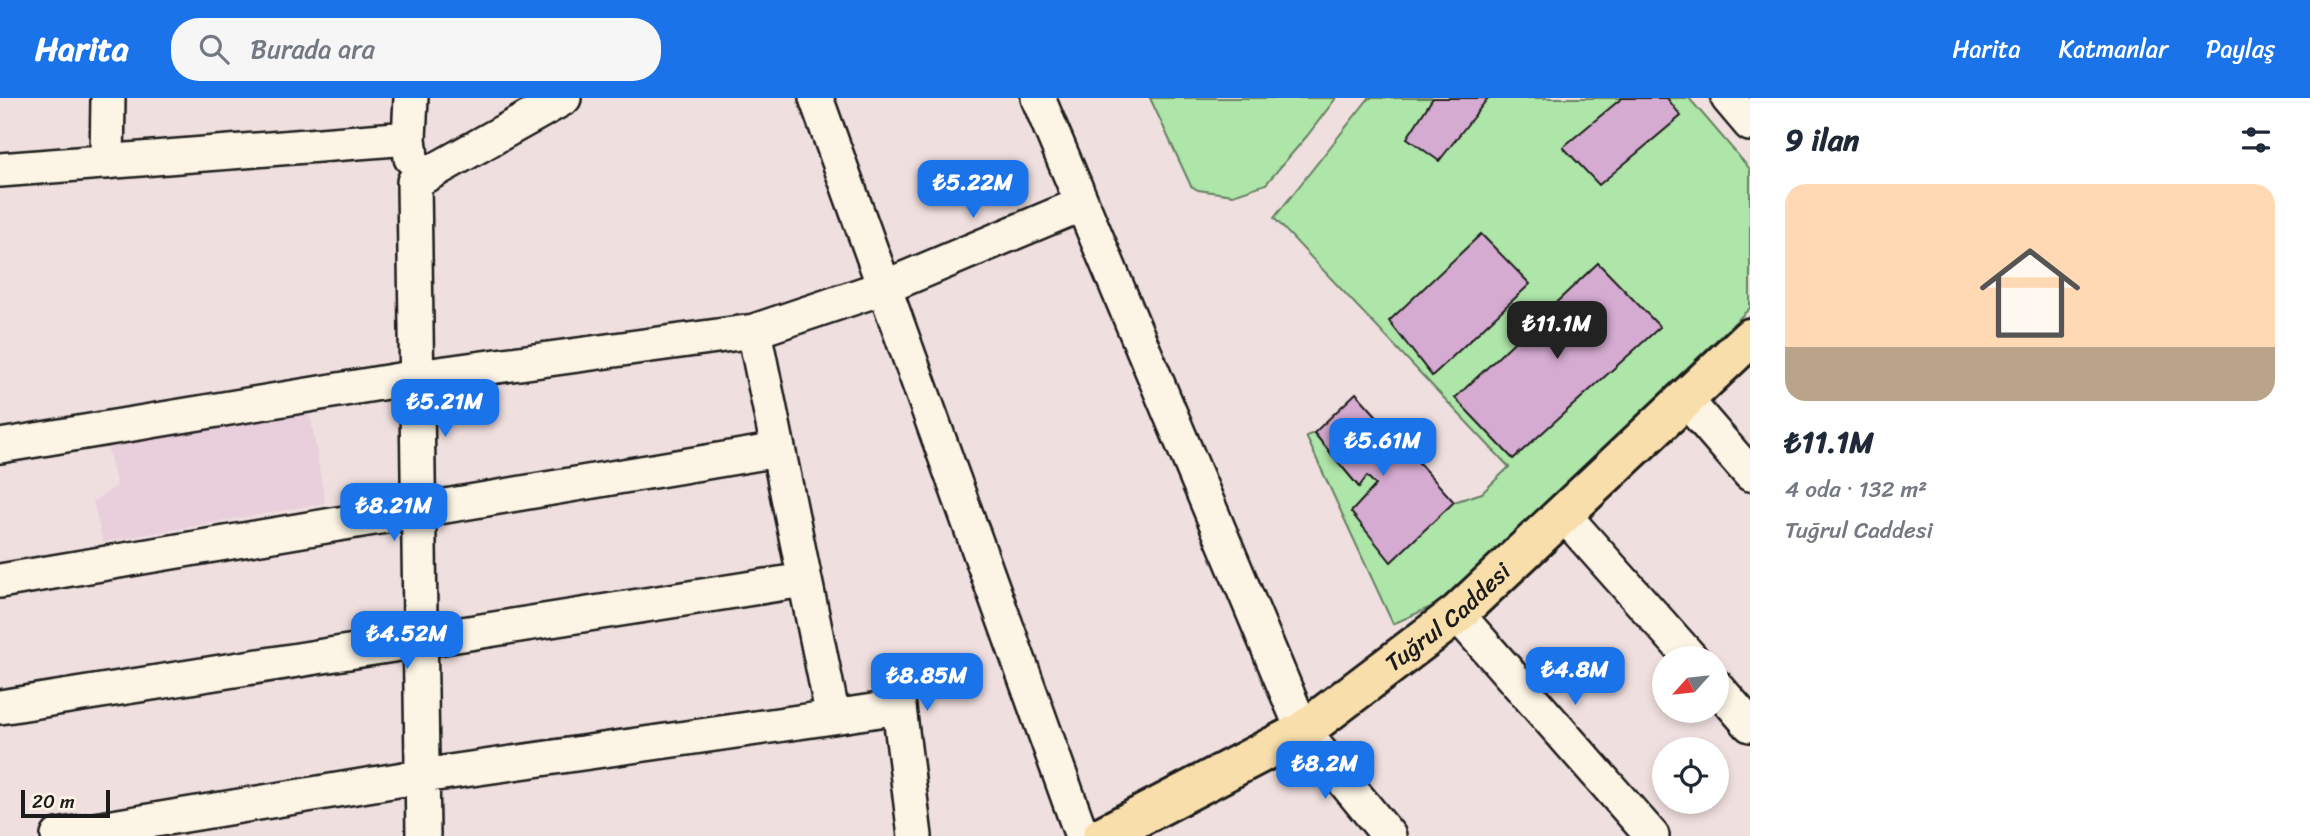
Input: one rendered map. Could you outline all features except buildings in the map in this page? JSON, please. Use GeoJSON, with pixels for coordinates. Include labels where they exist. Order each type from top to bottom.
{"type":"FeatureCollection","features":[{"type":"Feature","properties":{"kind":"main road","name":"Tuğrul Caddesi"},"geometry":{"type":"LineString","coordinates":[[1102,836],[1303,731],[1457,614],[1750,338]]}},
{"type":"Feature","properties":{"kind":"street"},"geometry":{"type":"LineString","coordinates":[[107,162],[108,98]]}},
{"type":"Feature","properties":{"kind":"street"},"geometry":{"type":"LineString","coordinates":[[411,98],[409,138],[414,182],[423,836]]}},
{"type":"Feature","properties":{"kind":"street"},"geometry":{"type":"LineString","coordinates":[[414,182],[564,98]]}},
{"type":"Feature","properties":{"kind":"street"},"geometry":{"type":"LineString","coordinates":[[816,98],[1082,836]]}},
{"type":"Feature","properties":{"kind":"street"},"geometry":{"type":"LineString","coordinates":[[1038,98],[1303,731],[1389,836]]}},
{"type":"Feature","properties":{"kind":"street"},"geometry":{"type":"LineString","coordinates":[[1728,98],[1750,124]]}},
{"type":"Feature","properties":{"kind":"street"},"geometry":{"type":"LineString","coordinates":[[0,170],[409,138]]}},
{"type":"Feature","properties":{"kind":"street"},"geometry":{"type":"LineString","coordinates":[[0,446],[417,377],[754,331],[885,287],[1083,204]]}},
{"type":"Feature","properties":{"kind":"street"},"geometry":{"type":"LineString","coordinates":[[754,331],[833,717]]}},
{"type":"Feature","properties":{"kind":"street"},"geometry":{"type":"LineString","coordinates":[[1685,399],[1750,474]]}},
{"type":"Feature","properties":{"kind":"street"},"geometry":{"type":"LineString","coordinates":[[0,581],[778,450]]}},
{"type":"Feature","properties":{"kind":"street"},"geometry":{"type":"LineString","coordinates":[[1563,514],[1680,646]]}},
{"type":"Feature","properties":{"kind":"street"},"geometry":{"type":"LineString","coordinates":[[0,707],[804,580]]}},
{"type":"Feature","properties":{"kind":"street"},"geometry":{"type":"LineString","coordinates":[[1457,614],[1652,836]]}},
{"type":"Feature","properties":{"kind":"street"},"geometry":{"type":"LineString","coordinates":[[1729,701],[1750,725]]}},
{"type":"Feature","properties":{"kind":"street"},"geometry":{"type":"LineString","coordinates":[[58,836],[422,776],[899,707],[915,836]]}},
{"type":"Feature","properties":{"kind":"shaded area"},"geometry":{"type":"Polygon","coordinates":[[[308,401],[325,503],[103,542],[93,501],[117,486],[105,436],[308,401]]]}},
{"type":"Feature","properties":{"kind":"green space"},"geometry":{"type":"Polygon","coordinates":[[[1150,98],[1336,98],[1266,184],[1233,195],[1198,190],[1191,186],[1150,98]]]}},
{"type":"Feature","properties":{"kind":"green space"},"geometry":{"type":"Polygon","coordinates":[[[1369,98],[1689,98],[1750,169],[1750,308],[1442,602],[1393,624],[1306,436],[1314,433],[1358,486],[1367,476],[1376,485],[1352,512],[1454,502],[1482,493],[1509,467],[1274,218],[1369,98]]]}}]}
